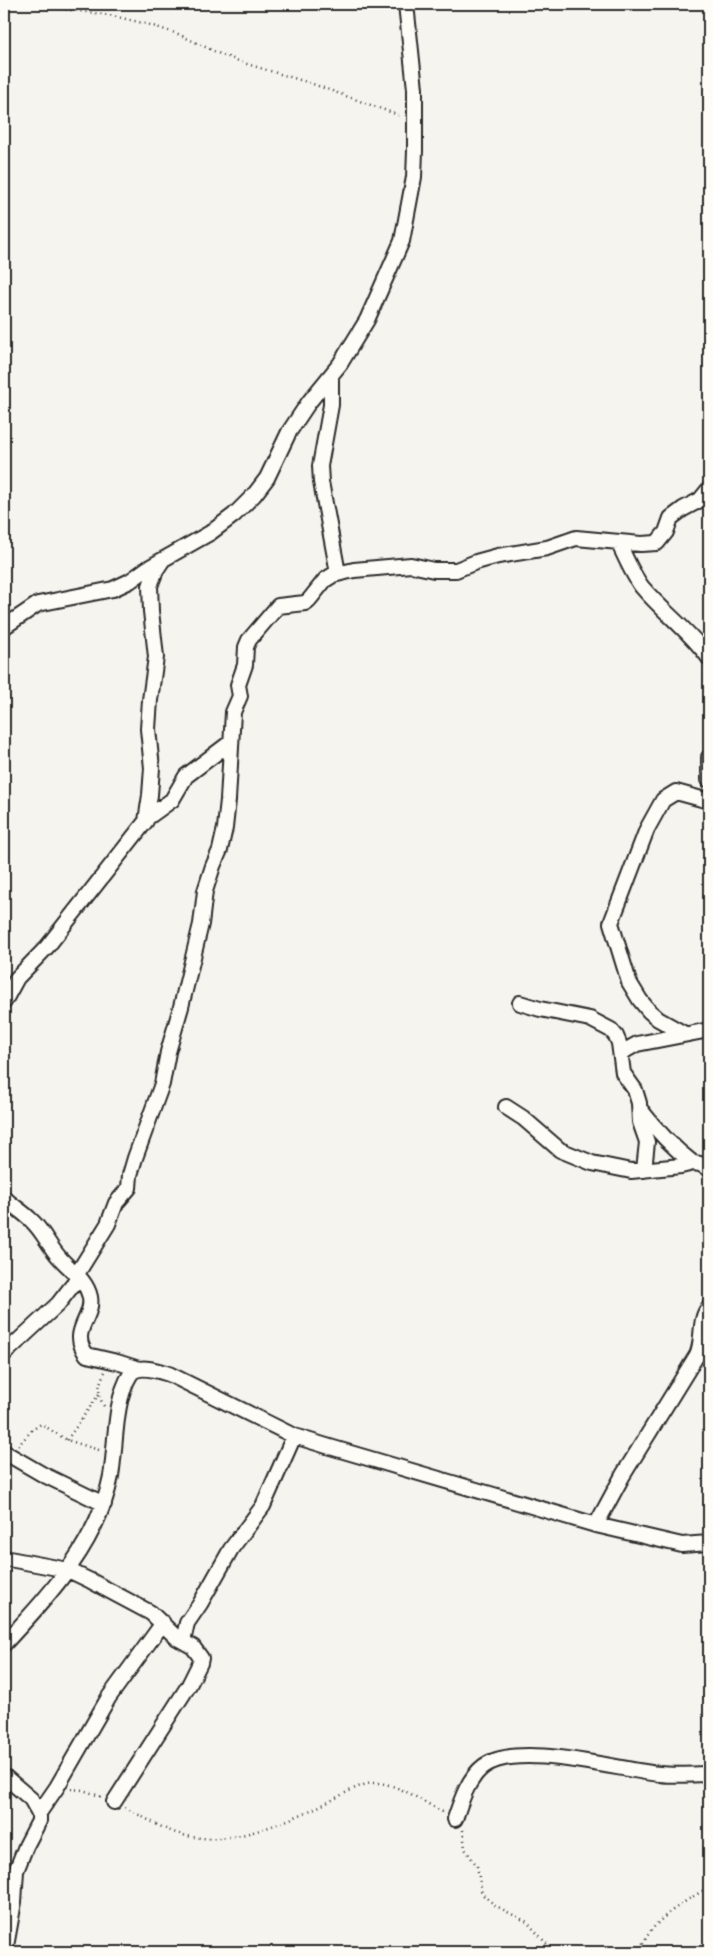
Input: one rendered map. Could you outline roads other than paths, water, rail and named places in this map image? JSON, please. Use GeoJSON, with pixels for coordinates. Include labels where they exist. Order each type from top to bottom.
{"type":"FeatureCollection","features":[{"type":"Feature","properties":{"kind":"street"},"geometry":{"type":"LineString","coordinates":[[4,628],[38,604],[113,590],[130,581],[162,560],[210,533],[247,504],[267,478],[290,432],[309,402],[340,364],[367,320],[402,241],[414,177],[415,120],[415,89],[406,4]]}},
{"type":"Feature","properties":{"kind":"street"},"geometry":{"type":"LineString","coordinates":[[331,375],[331,405],[322,458],[321,482],[338,573]]}},
{"type":"Feature","properties":{"kind":"street"},"geometry":{"type":"LineString","coordinates":[[4,1354],[58,1304],[78,1275],[108,1224],[116,1203],[129,1188],[135,1158],[162,1084],[168,1052],[201,924],[206,891],[220,850],[225,828],[233,712],[240,696],[238,685],[244,670],[246,647],[249,640],[278,606],[305,603],[325,580],[338,573],[411,564],[445,572],[498,556],[547,548],[576,538],[642,544],[657,543],[666,532],[671,518],[700,500],[709,489]]}},
{"type":"Feature","properties":{"kind":"street"},"geometry":{"type":"LineString","coordinates":[[618,542],[640,585],[663,611],[700,645],[709,658]]}},
{"type":"Feature","properties":{"kind":"street"},"geometry":{"type":"LineString","coordinates":[[147,818],[152,768],[148,730],[156,657],[150,586],[162,560]]}},
{"type":"Feature","properties":{"kind":"street"},"geometry":{"type":"LineString","coordinates":[[4,1002],[10,979],[47,947],[147,818],[172,800],[186,776],[231,742]]}},
{"type":"Feature","properties":{"kind":"street"},"geometry":{"type":"LineString","coordinates":[[709,757],[709,780]]}},
{"type":"Feature","properties":{"kind":"street"},"geometry":{"type":"LineString","coordinates":[[686,1034],[658,1019],[640,1000],[629,982],[611,923],[647,829],[664,800],[676,792],[709,800]]}},
{"type":"Feature","properties":{"kind":"street"},"geometry":{"type":"LineString","coordinates":[[520,1003],[540,1009],[580,1016],[599,1023],[616,1036],[621,1052],[623,1073],[637,1095],[640,1108],[640,1122],[647,1142],[644,1170]]}},
{"type":"Feature","properties":{"kind":"street"},"geometry":{"type":"LineString","coordinates":[[621,1052],[636,1044],[709,1030]]}},
{"type":"Feature","properties":{"kind":"street"},"geometry":{"type":"LineString","coordinates":[[506,1107],[523,1118],[560,1150],[603,1166],[631,1171],[681,1166],[693,1162]]}},
{"type":"Feature","properties":{"kind":"street"},"geometry":{"type":"LineString","coordinates":[[640,1108],[654,1128],[675,1150],[709,1170]]}},
{"type":"Feature","properties":{"kind":"street"},"geometry":{"type":"LineString","coordinates":[[4,1198],[31,1220],[60,1258],[78,1275],[86,1286],[90,1305],[80,1337],[80,1346],[92,1358],[140,1370],[154,1370],[169,1374],[294,1436],[596,1525],[682,1544],[709,1543]]}},
{"type":"Feature","properties":{"kind":"street"},"geometry":{"type":"LineString","coordinates":[[596,1525],[623,1475],[697,1355],[704,1317],[709,1307]]}},
{"type":"Feature","properties":{"kind":"street"},"geometry":{"type":"LineString","coordinates":[[4,1644],[57,1585],[95,1525],[104,1504],[111,1475],[118,1420],[125,1387],[130,1374],[140,1370]]}},
{"type":"Feature","properties":{"kind":"street"},"geometry":{"type":"LineString","coordinates":[[183,1641],[187,1623],[231,1549],[262,1506],[294,1436]]}},
{"type":"Feature","properties":{"kind":"street"},"geometry":{"type":"LineString","coordinates":[[6,1457],[104,1504]]}},
{"type":"Feature","properties":{"kind":"street"},"geometry":{"type":"LineString","coordinates":[[4,1558],[68,1570],[151,1613],[177,1638],[197,1651],[201,1658],[189,1685],[114,1802]]}},
{"type":"Feature","properties":{"kind":"street"},"geometry":{"type":"LineString","coordinates":[[39,1813],[57,1787],[109,1697],[165,1625],[187,1623]]}},
{"type":"Feature","properties":{"kind":"street"},"geometry":{"type":"LineString","coordinates":[[455,1819],[468,1785],[482,1767],[492,1761],[502,1759],[520,1757],[563,1758],[661,1774],[709,1774]]}},
{"type":"Feature","properties":{"kind":"street"},"geometry":{"type":"LineString","coordinates":[[4,1776],[31,1799],[39,1813],[39,1821],[16,1871],[14,1902],[5,1952]]}}]}
